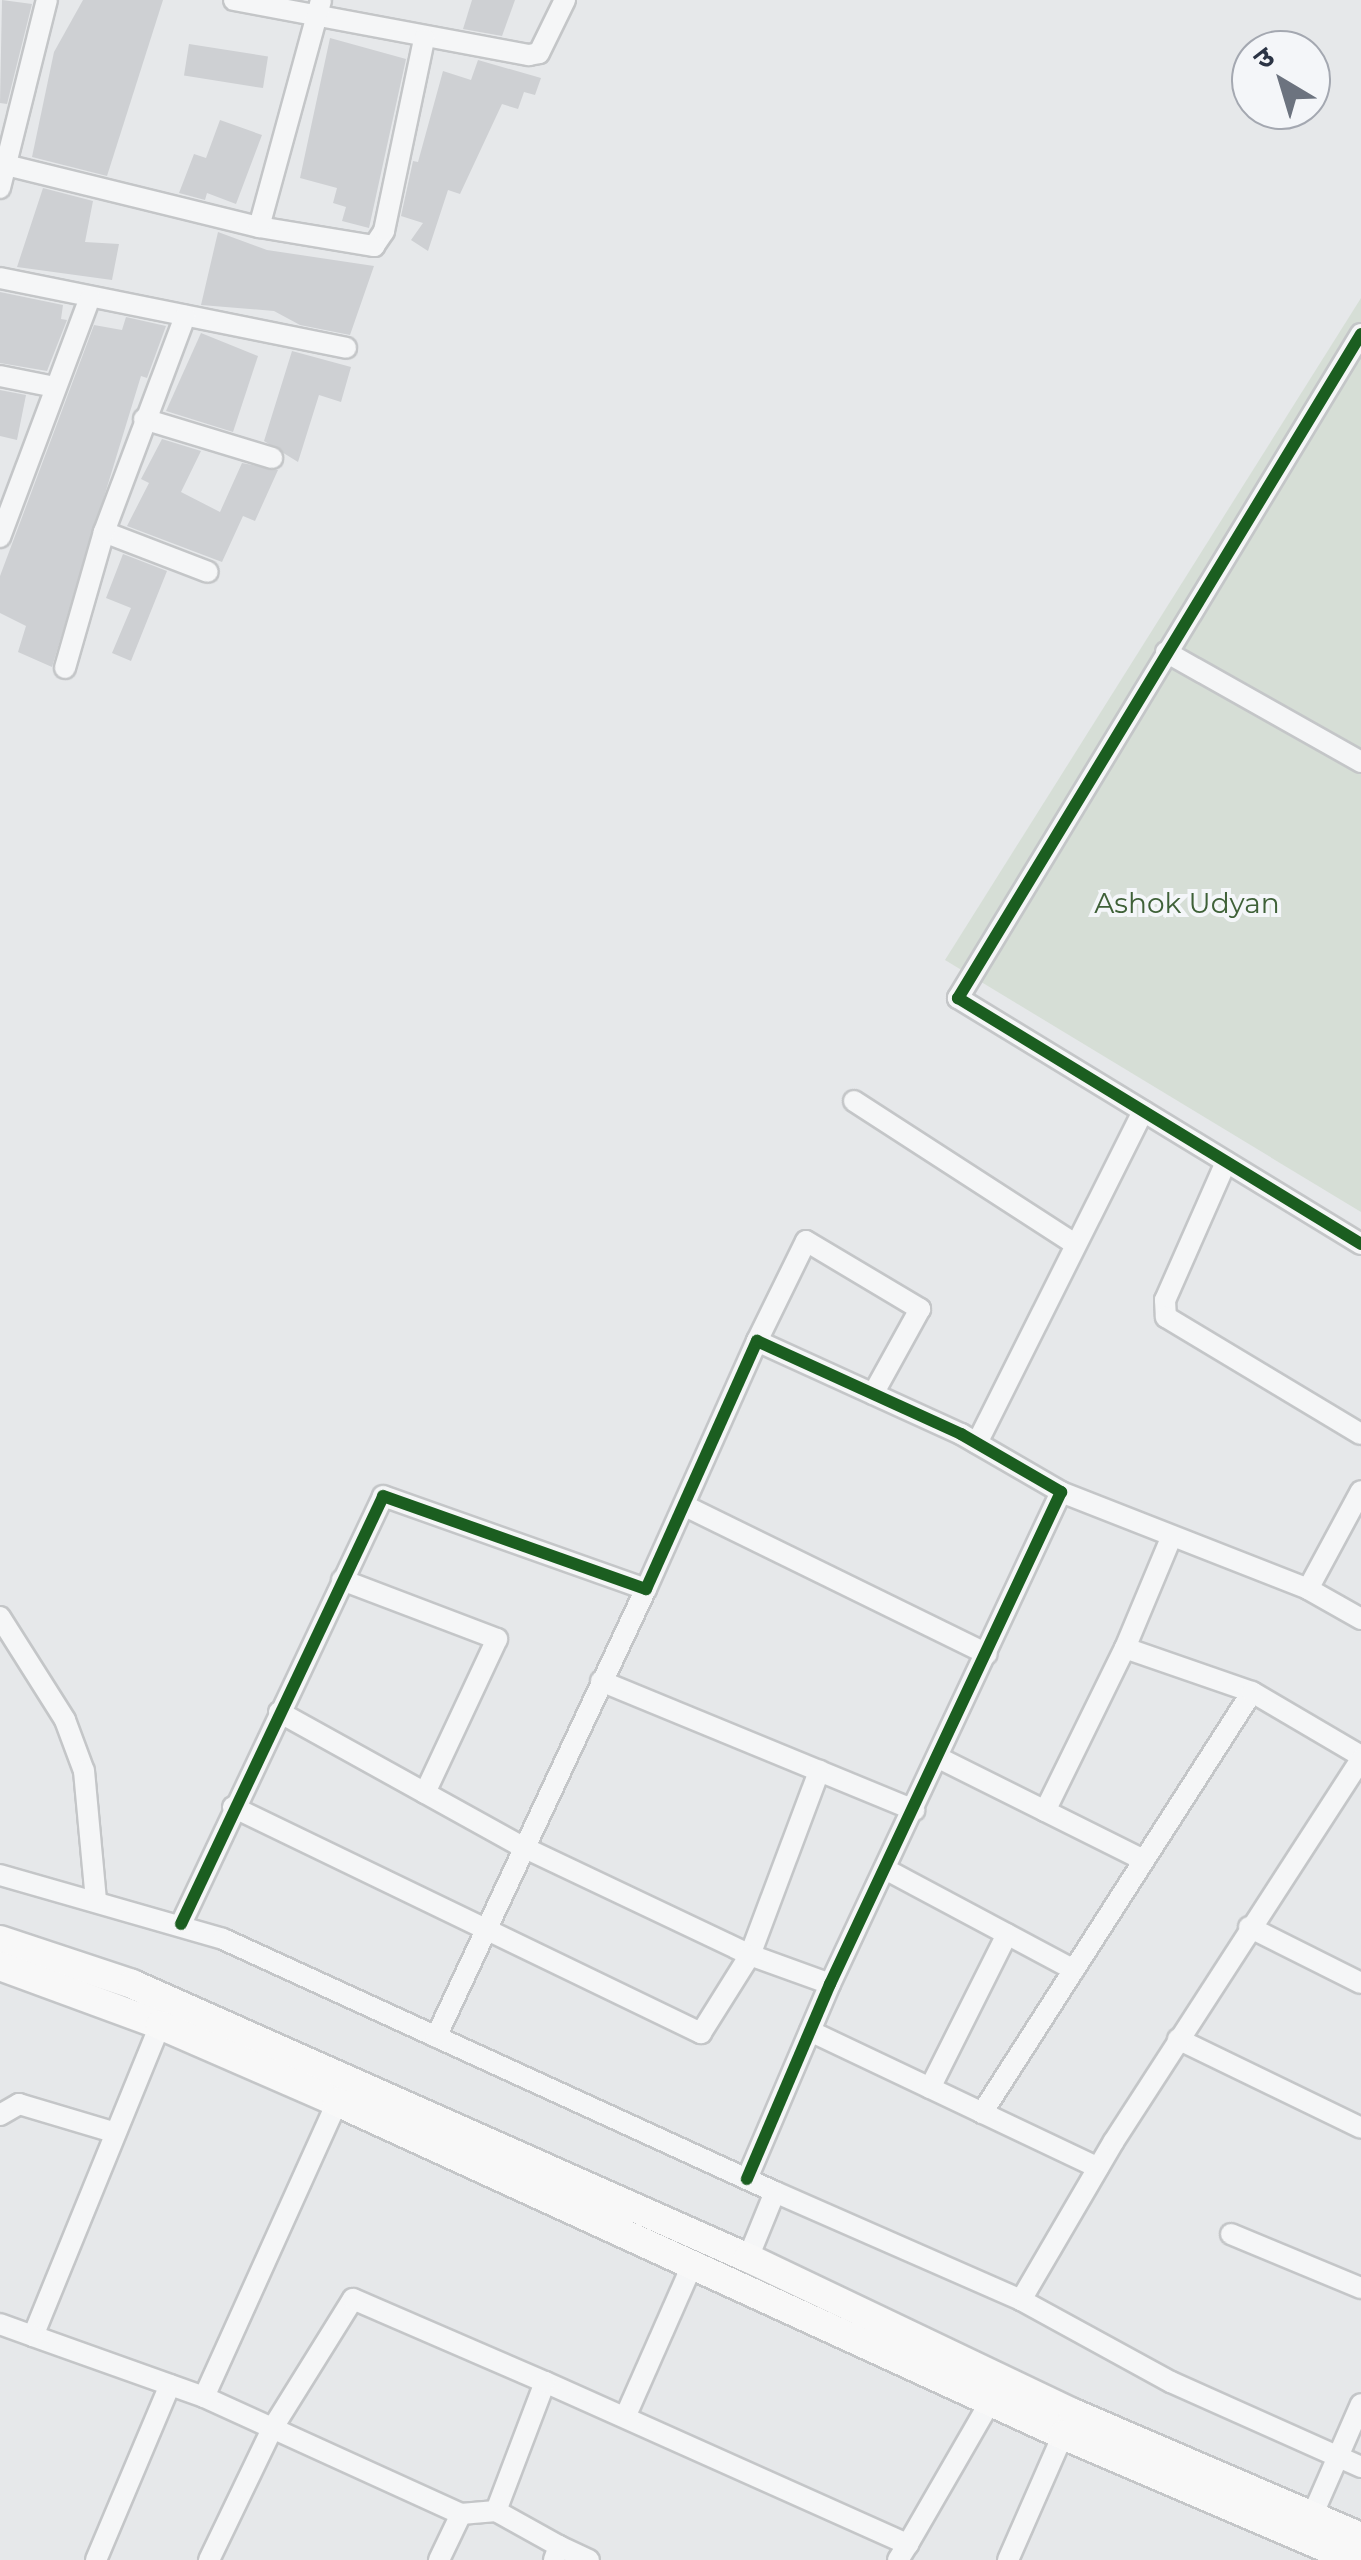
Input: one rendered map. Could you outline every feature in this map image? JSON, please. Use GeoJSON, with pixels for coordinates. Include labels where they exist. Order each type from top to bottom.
{"type":"FeatureCollection","features":[{"type":"Feature","properties":{"kind":"main road"},"geometry":{"type":"LineString","coordinates":[[0,1940],[132,1984],[748,2258],[997,2390],[1063,2435],[1354,2560]]}},
{"type":"Feature","properties":{"kind":"main road"},"geometry":{"type":"LineString","coordinates":[[0,1966],[160,2025],[693,2263],[1361,2537]]}},
{"type":"Feature","properties":{"kind":"street"},"geometry":{"type":"LineString","coordinates":[[0,188],[48,0]]}},
{"type":"Feature","properties":{"kind":"street"},"geometry":{"type":"LineString","coordinates":[[242,1],[318,9],[424,38],[539,53],[565,0]]}},
{"type":"Feature","properties":{"kind":"street"},"geometry":{"type":"LineString","coordinates":[[259,227],[318,9]]}},
{"type":"Feature","properties":{"kind":"street"},"geometry":{"type":"LineString","coordinates":[[6,165],[259,227],[374,246],[384,231],[424,38]]}},
{"type":"Feature","properties":{"kind":"street"},"geometry":{"type":"LineString","coordinates":[[0,278],[346,348]]}},
{"type":"Feature","properties":{"kind":"street"},"geometry":{"type":"LineString","coordinates":[[0,536],[90,297]]}},
{"type":"Feature","properties":{"kind":"street"},"geometry":{"type":"LineString","coordinates":[[65,668],[104,532],[185,316]]}},
{"type":"Feature","properties":{"kind":"street"},"geometry":{"type":"LineString","coordinates":[[1361,334],[958,998],[1361,1244]]}},
{"type":"Feature","properties":{"kind":"street"},"geometry":{"type":"LineString","coordinates":[[0,376],[55,387]]}},
{"type":"Feature","properties":{"kind":"street"},"geometry":{"type":"LineString","coordinates":[[144,419],[272,458]]}},
{"type":"Feature","properties":{"kind":"street"},"geometry":{"type":"LineString","coordinates":[[104,532],[208,572]]}},
{"type":"Feature","properties":{"kind":"street"},"geometry":{"type":"LineString","coordinates":[[1166,652],[1361,762]]}},
{"type":"Feature","properties":{"kind":"street"},"geometry":{"type":"LineString","coordinates":[[854,1101],[1075,1244]]}},
{"type":"Feature","properties":{"kind":"street"},"geometry":{"type":"LineString","coordinates":[[977,1443],[1143,1111]]}},
{"type":"Feature","properties":{"kind":"street"},"geometry":{"type":"LineString","coordinates":[[1226,1162],[1164,1300],[1166,1317],[1361,1434]]}},
{"type":"Feature","properties":{"kind":"street"},"geometry":{"type":"LineString","coordinates":[[436,2036],[806,1241],[920,1309],[873,1394]]}},
{"type":"Feature","properties":{"kind":"street"},"geometry":{"type":"LineString","coordinates":[[757,1341],[977,1443],[1061,1492],[1308,1589],[1361,1619]]}},
{"type":"Feature","properties":{"kind":"street"},"geometry":{"type":"LineString","coordinates":[[747,2179],[830,1984],[1061,1492]]}},
{"type":"Feature","properties":{"kind":"street"},"geometry":{"type":"LineString","coordinates":[[1308,1589],[1361,1492]]}},
{"type":"Feature","properties":{"kind":"street"},"geometry":{"type":"LineString","coordinates":[[181,1924],[232,1807],[383,1496],[646,1589]]}},
{"type":"Feature","properties":{"kind":"street"},"geometry":{"type":"LineString","coordinates":[[685,1506],[988,1654]]}},
{"type":"Feature","properties":{"kind":"street"},"geometry":{"type":"LineString","coordinates":[[1046,1811],[1126,1648],[1171,1538]]}},
{"type":"Feature","properties":{"kind":"street"},"geometry":{"type":"LineString","coordinates":[[342,1580],[497,1639],[425,1793]]}},
{"type":"Feature","properties":{"kind":"street"},"geometry":{"type":"LineString","coordinates":[[0,1618],[65,1720],[84,1772],[96,1901]]}},
{"type":"Feature","properties":{"kind":"street"},"geometry":{"type":"LineString","coordinates":[[1021,2300],[1178,2040],[1361,1758],[1252,1692],[1126,1648]]}},
{"type":"Feature","properties":{"kind":"street"},"geometry":{"type":"LineString","coordinates":[[601,1681],[914,1810]]}},
{"type":"Feature","properties":{"kind":"street"},"geometry":{"type":"LineString","coordinates":[[982,2113],[1252,1692]]}},
{"type":"Feature","properties":{"kind":"street"},"geometry":{"type":"LineString","coordinates":[[279,1712],[522,1847],[750,1955],[830,1984]]}},
{"type":"Feature","properties":{"kind":"street"},"geometry":{"type":"LineString","coordinates":[[939,1758],[1144,1860]]}},
{"type":"Feature","properties":{"kind":"street"},"geometry":{"type":"LineString","coordinates":[[232,1807],[701,2033],[750,1955],[818,1771]]}},
{"type":"Feature","properties":{"kind":"street"},"geometry":{"type":"LineString","coordinates":[[885,1869],[1074,1970]]}},
{"type":"Feature","properties":{"kind":"street"},"geometry":{"type":"LineString","coordinates":[[0,1875],[181,1924],[1021,2300],[1171,2382],[1361,2468]]}},
{"type":"Feature","properties":{"kind":"street"},"geometry":{"type":"LineString","coordinates":[[1249,1927],[1361,1983]]}},
{"type":"Feature","properties":{"kind":"street"},"geometry":{"type":"LineString","coordinates":[[930,2088],[1007,1934]]}},
{"type":"Feature","properties":{"kind":"street"},"geometry":{"type":"LineString","coordinates":[[34,2336],[113,2132],[160,2025]]}},
{"type":"Feature","properties":{"kind":"street"},"geometry":{"type":"LineString","coordinates":[[810,2030],[1098,2168]]}},
{"type":"Feature","properties":{"kind":"street"},"geometry":{"type":"LineString","coordinates":[[1178,2040],[1361,2128]]}},
{"type":"Feature","properties":{"kind":"street"},"geometry":{"type":"LineString","coordinates":[[204,2397],[338,2102]]}},
{"type":"Feature","properties":{"kind":"street"},"geometry":{"type":"LineString","coordinates":[[0,2115],[19,2104],[113,2132]]}},
{"type":"Feature","properties":{"kind":"street"},"geometry":{"type":"LineString","coordinates":[[748,2258],[775,2192]]}},
{"type":"Feature","properties":{"kind":"street"},"geometry":{"type":"LineString","coordinates":[[1231,2234],[1361,2288]]}},
{"type":"Feature","properties":{"kind":"street"},"geometry":{"type":"LineString","coordinates":[[626,2415],[693,2263]]}},
{"type":"Feature","properties":{"kind":"street"},"geometry":{"type":"LineString","coordinates":[[210,2560],[272,2429],[353,2299],[626,2415],[903,2552],[997,2390]]}},
{"type":"Feature","properties":{"kind":"street"},"geometry":{"type":"LineString","coordinates":[[0,2324],[204,2397],[461,2514],[496,2511],[556,2553],[589,2560]]}},
{"type":"Feature","properties":{"kind":"street"},"geometry":{"type":"LineString","coordinates":[[496,2511],[545,2382]]}},
{"type":"Feature","properties":{"kind":"street"},"geometry":{"type":"LineString","coordinates":[[96,2560],[170,2385]]}},
{"type":"Feature","properties":{"kind":"street"},"geometry":{"type":"LineString","coordinates":[[1312,2516],[1361,2404]]}},
{"type":"Feature","properties":{"kind":"street"},"geometry":{"type":"LineString","coordinates":[[1008,2560],[1063,2435]]}},
{"type":"Feature","properties":{"kind":"street"},"geometry":{"type":"LineString","coordinates":[[438,2560],[461,2514]]}},
{"type":"Feature","properties":{"kind":"green space","name":"Ashok Udyan"},"geometry":{"type":"Polygon","coordinates":[[[1361,298],[1361,1212],[945,960],[1361,298]]]}},
{"type":"Feature","properties":{"kind":"building"},"geometry":{"type":"Polygon","coordinates":[[[2,0],[32,4],[7,104],[0,103],[2,0]]]}},
{"type":"Feature","properties":{"kind":"building"},"geometry":{"type":"Polygon","coordinates":[[[83,0],[163,0],[107,176],[32,157],[54,52],[83,0]]]}},
{"type":"Feature","properties":{"kind":"building"},"geometry":{"type":"Polygon","coordinates":[[[472,0],[515,0],[502,36],[463,29],[472,0]]]}},
{"type":"Feature","properties":{"kind":"building"},"geometry":{"type":"Polygon","coordinates":[[[330,38],[406,59],[369,228],[342,221],[346,207],[333,203],[337,188],[300,178],[330,38]]]}},
{"type":"Feature","properties":{"kind":"building"},"geometry":{"type":"Polygon","coordinates":[[[189,44],[268,57],[263,88],[184,76],[189,44]]]}},
{"type":"Feature","properties":{"kind":"building"},"geometry":{"type":"Polygon","coordinates":[[[478,60],[541,78],[535,95],[524,92],[518,109],[502,104],[460,194],[448,190],[428,251],[411,240],[423,223],[401,216],[413,161],[418,162],[443,71],[471,80],[478,60]]]}},
{"type":"Feature","properties":{"kind":"building"},"geometry":{"type":"Polygon","coordinates":[[[220,120],[262,135],[236,204],[207,193],[205,200],[179,193],[194,154],[206,158],[220,120]]]}},
{"type":"Feature","properties":{"kind":"building"},"geometry":{"type":"Polygon","coordinates":[[[43,188],[93,201],[85,242],[119,244],[112,280],[17,267],[43,188]]]}},
{"type":"Feature","properties":{"kind":"building"},"geometry":{"type":"Polygon","coordinates":[[[218,232],[267,250],[374,266],[350,335],[300,325],[274,311],[201,305],[218,232]]]}},
{"type":"Feature","properties":{"kind":"building"},"geometry":{"type":"Polygon","coordinates":[[[0,292],[63,305],[61,319],[67,320],[47,371],[0,363],[0,292]]]}},
{"type":"Feature","properties":{"kind":"building"},"geometry":{"type":"Polygon","coordinates":[[[126,317],[166,326],[147,378],[141,376],[52,667],[18,652],[26,626],[0,613],[0,576],[94,325],[122,330],[126,317]]]}},
{"type":"Feature","properties":{"kind":"building"},"geometry":{"type":"Polygon","coordinates":[[[201,333],[258,356],[233,432],[166,411],[201,333]]]}},
{"type":"Feature","properties":{"kind":"building"},"geometry":{"type":"Polygon","coordinates":[[[292,351],[351,367],[341,402],[319,395],[298,462],[264,441],[292,351]]]}},
{"type":"Feature","properties":{"kind":"building"},"geometry":{"type":"Polygon","coordinates":[[[0,390],[26,395],[17,440],[0,436],[0,390]]]}},
{"type":"Feature","properties":{"kind":"building"},"geometry":{"type":"Polygon","coordinates":[[[162,439],[201,451],[181,492],[220,512],[242,463],[278,470],[255,521],[243,516],[222,562],[127,526],[149,483],[141,479],[162,439]]]}},
{"type":"Feature","properties":{"kind":"building"},"geometry":{"type":"Polygon","coordinates":[[[123,554],[167,571],[131,661],[112,653],[131,608],[106,598],[123,554]]]}},
{"type":"Feature","properties":{"kind":"cycle path"},"geometry":{"type":"LineString","coordinates":[[1361,334],[958,998],[1361,1244]]}},
{"type":"Feature","properties":{"kind":"cycle path"},"geometry":{"type":"LineString","coordinates":[[181,1924],[383,1496],[646,1589],[757,1341],[961,1434],[1061,1492],[830,1984],[747,2179]]}}]}
